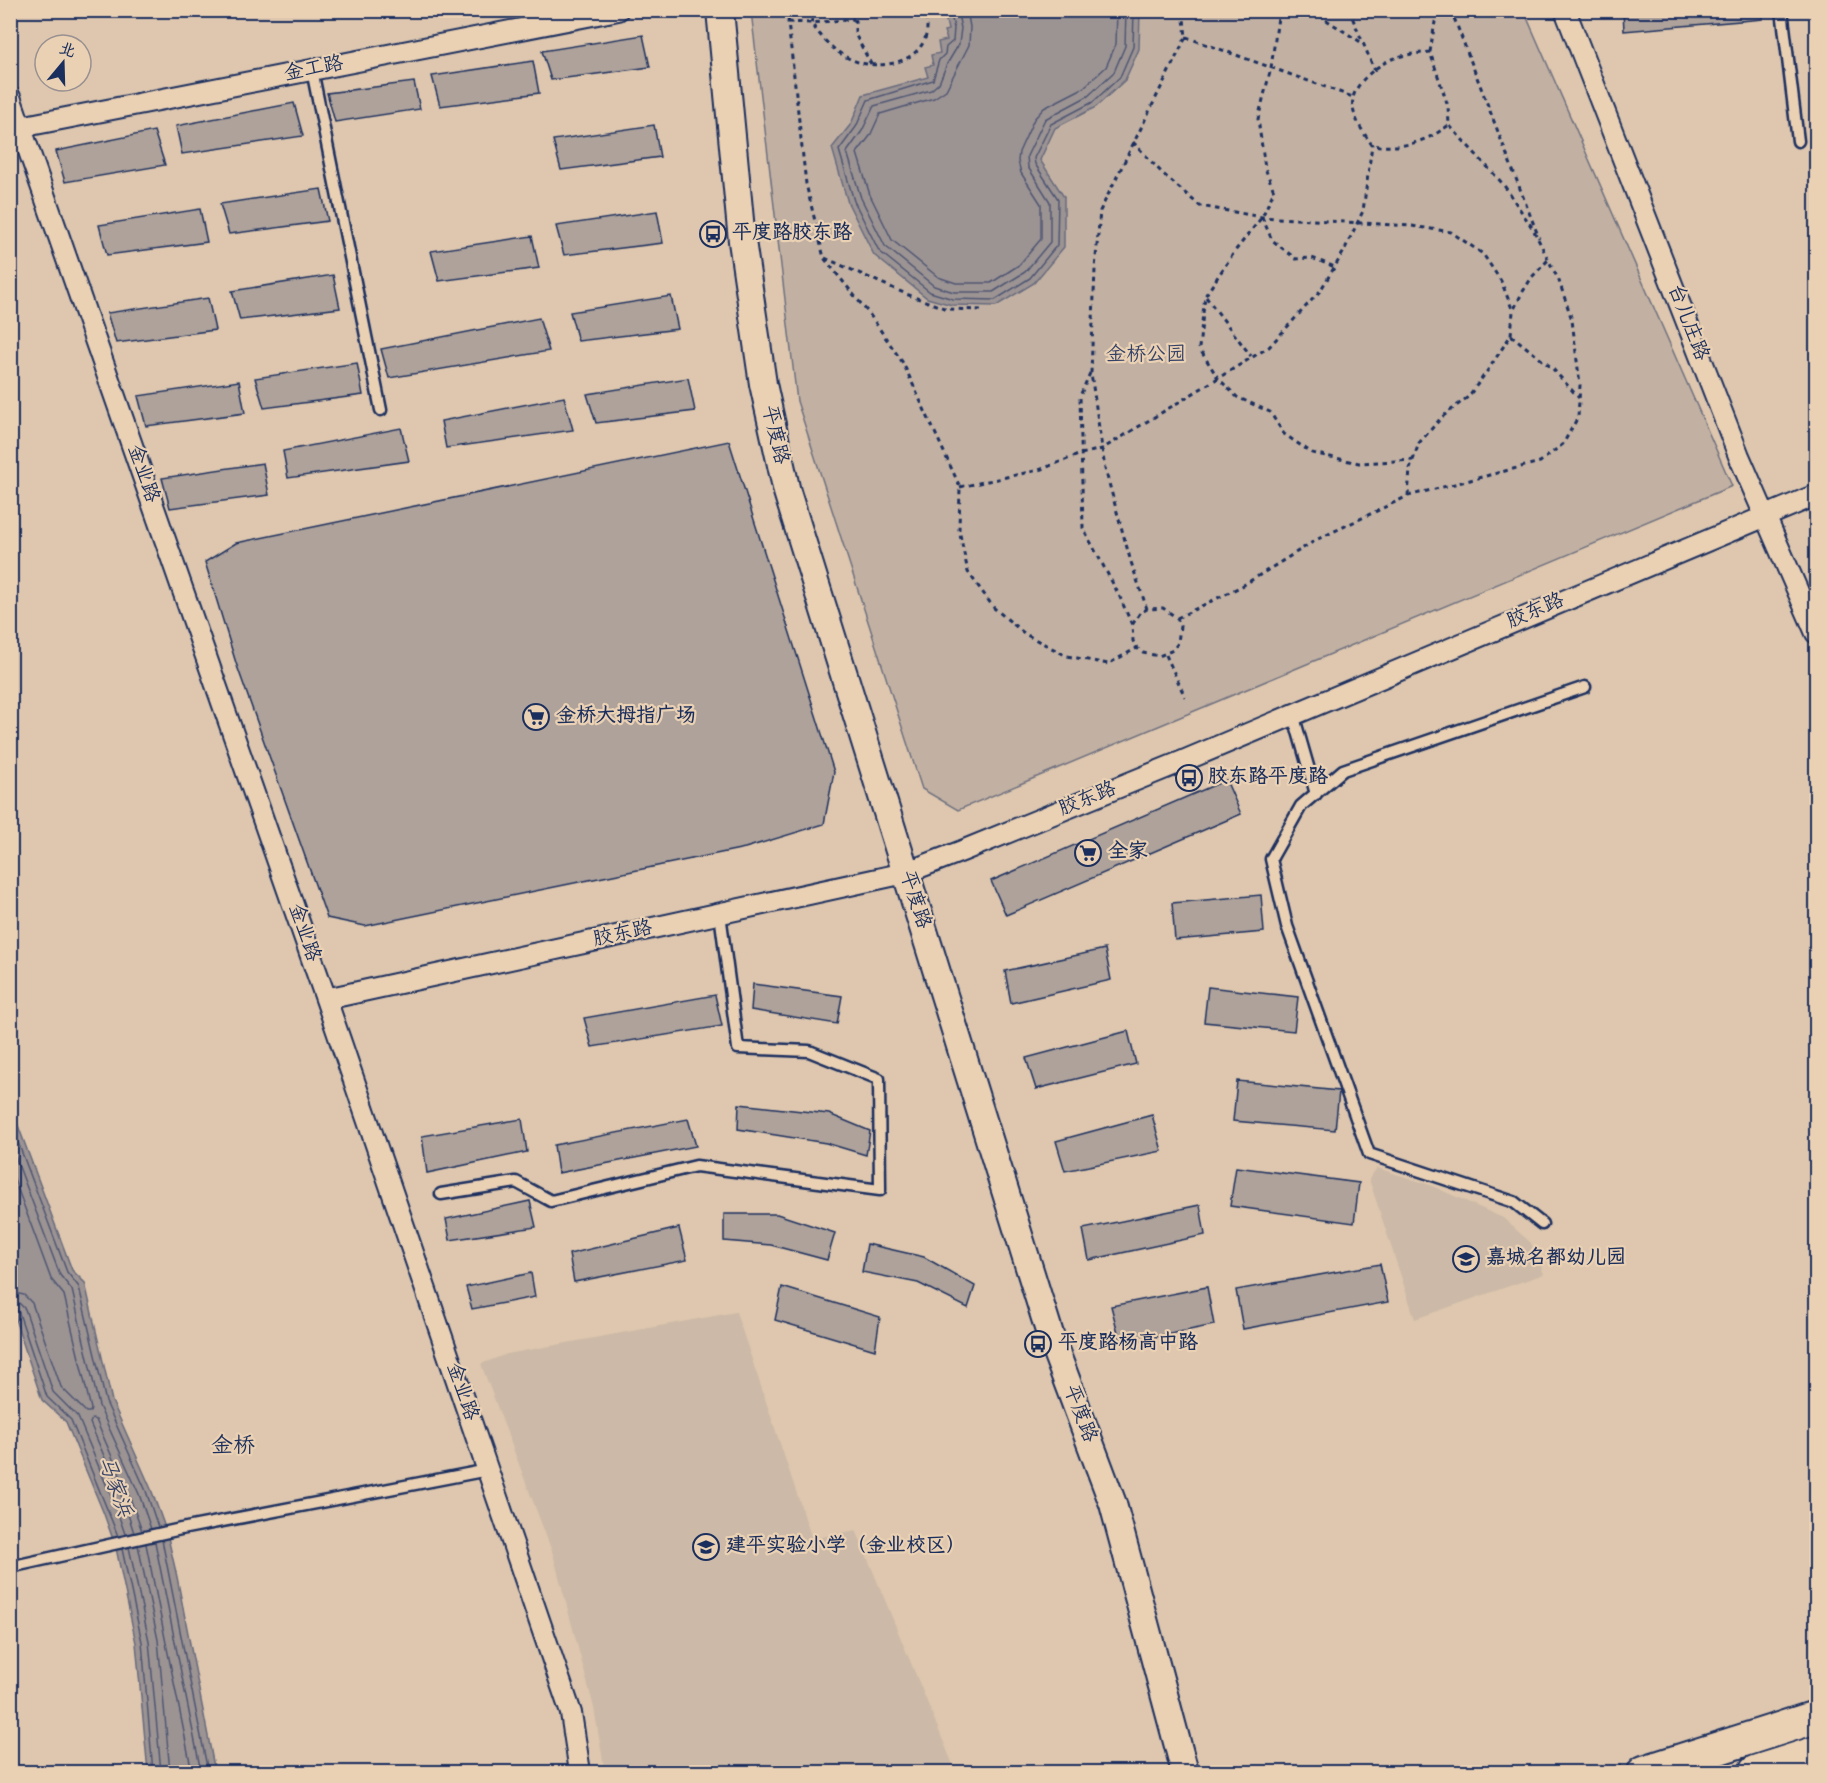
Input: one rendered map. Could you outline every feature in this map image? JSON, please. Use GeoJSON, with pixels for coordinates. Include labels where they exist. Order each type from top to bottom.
{"type":"FeatureCollection","features":[{"type":"Feature","properties":{"kind":"highway"},"geometry":{"type":"LineString","coordinates":[[1756,1773],[1816,1753]]}},
{"type":"Feature","properties":{"kind":"main road"},"geometry":{"type":"LineString","coordinates":[[1644,1773],[1816,1717]]}},
{"type":"Feature","properties":{"kind":"street","name":"金工路"},"geometry":{"type":"LineString","coordinates":[[15,128],[618,10]]}},
{"type":"Feature","properties":{"kind":"street","name":"平度路"},"geometry":{"type":"LineString","coordinates":[[720,10],[742,241],[763,384],[787,492],[1053,1344],[1113,1504],[1185,1773]]}},
{"type":"Feature","properties":{"kind":"street","name":"台儿庄路"},"geometry":{"type":"LineString","coordinates":[[1565,10],[1739,456],[1816,633]]}},
{"type":"Feature","properties":{"kind":"street","name":"金业路"},"geometry":{"type":"LineString","coordinates":[[10,97],[15,128],[326,999],[571,1713],[580,1773]]}},
{"type":"Feature","properties":{"kind":"street","name":"胶东路"},"geometry":{"type":"LineString","coordinates":[[326,999],[905,873],[1095,797],[1816,495]]}},
{"type":"Feature","properties":{"kind":"lane"},"geometry":{"type":"LineString","coordinates":[[1782,10],[1798,141]]}},
{"type":"Feature","properties":{"kind":"lane"},"geometry":{"type":"LineString","coordinates":[[312,70],[381,410]]}},
{"type":"Feature","properties":{"kind":"lane"},"geometry":{"type":"LineString","coordinates":[[1542,1224],[1514,1202],[1369,1154],[1287,926],[1271,859],[1301,806],[1343,770],[1585,687]]}},
{"type":"Feature","properties":{"kind":"lane"},"geometry":{"type":"LineString","coordinates":[[1293,714],[1316,794]]}},
{"type":"Feature","properties":{"kind":"lane"},"geometry":{"type":"LineString","coordinates":[[441,1194],[516,1182],[551,1201],[696,1166],[880,1190],[879,1079],[809,1051],[738,1048],[720,914]]}},
{"type":"Feature","properties":{"kind":"lane"},"geometry":{"type":"LineString","coordinates":[[10,1567],[181,1529],[488,1470]]}},
{"type":"Feature","properties":{"kind":"path"},"geometry":{"type":"LineString","coordinates":[[790,10],[788,22],[806,184],[824,258],[870,315],[903,363],[960,488],[959,530],[968,572],[994,608],[1025,634],[1067,656],[1108,664],[1137,648]]}},
{"type":"Feature","properties":{"kind":"path"},"geometry":{"type":"LineString","coordinates":[[811,22],[815,10]]}},
{"type":"Feature","properties":{"kind":"path"},"geometry":{"type":"LineString","coordinates":[[855,10],[855,34],[872,65]]}},
{"type":"Feature","properties":{"kind":"path"},"geometry":{"type":"LineString","coordinates":[[811,22],[825,41],[848,58],[872,65],[895,63],[914,55],[925,41],[927,19],[924,10]]}},
{"type":"Feature","properties":{"kind":"path"},"geometry":{"type":"LineString","coordinates":[[1147,609],[1125,542],[1105,469],[1091,372],[1095,269],[1100,211],[1186,38],[1183,10]]}},
{"type":"Feature","properties":{"kind":"path"},"geometry":{"type":"LineString","coordinates":[[1279,10],[1271,68],[1258,119],[1265,168],[1274,191],[1262,217],[1235,251],[1205,296],[1199,348],[1218,378],[1237,398],[1270,411],[1284,434],[1311,453],[1359,463],[1413,460]]}},
{"type":"Feature","properties":{"kind":"path"},"geometry":{"type":"LineString","coordinates":[[1311,10],[1364,44]]}},
{"type":"Feature","properties":{"kind":"path"},"geometry":{"type":"LineString","coordinates":[[1349,10],[1375,70]]}},
{"type":"Feature","properties":{"kind":"path"},"geometry":{"type":"LineString","coordinates":[[1177,618],[1242,586],[1316,540],[1408,496],[1540,462],[1563,444],[1578,417],[1580,386],[1572,320],[1558,280],[1533,229],[1503,184],[1449,125],[1448,106],[1430,52],[1437,10]]}},
{"type":"Feature","properties":{"kind":"path"},"geometry":{"type":"LineString","coordinates":[[1451,10],[1548,260]]}},
{"type":"Feature","properties":{"kind":"path"},"geometry":{"type":"LineString","coordinates":[[788,22],[854,19]]}},
{"type":"Feature","properties":{"kind":"path"},"geometry":{"type":"LineString","coordinates":[[1186,38],[1353,97]]}},
{"type":"Feature","properties":{"kind":"path"},"geometry":{"type":"LineString","coordinates":[[960,488],[1039,470],[1081,454],[1102,449],[1269,347],[1320,291],[1335,267],[1363,211],[1372,145],[1361,130],[1354,112],[1353,97],[1363,80],[1387,61],[1405,55],[1430,52]]}},
{"type":"Feature","properties":{"kind":"path"},"geometry":{"type":"LineString","coordinates":[[1372,145],[1394,147],[1415,144],[1435,136],[1449,125]]}},
{"type":"Feature","properties":{"kind":"path"},"geometry":{"type":"LineString","coordinates":[[1133,142],[1163,174],[1200,206],[1262,217],[1412,226],[1451,232],[1483,254],[1501,281],[1513,311]]}},
{"type":"Feature","properties":{"kind":"path"},"geometry":{"type":"LineString","coordinates":[[1262,217],[1272,240],[1296,259],[1312,258],[1335,267]]}},
{"type":"Feature","properties":{"kind":"path"},"geometry":{"type":"LineString","coordinates":[[824,258],[906,294],[947,309],[981,310]]}},
{"type":"Feature","properties":{"kind":"path"},"geometry":{"type":"LineString","coordinates":[[1408,496],[1410,470],[1419,443],[1442,417],[1468,397],[1511,335],[1513,311],[1532,276],[1548,260]]}},
{"type":"Feature","properties":{"kind":"path"},"geometry":{"type":"LineString","coordinates":[[1205,296],[1252,357]]}},
{"type":"Feature","properties":{"kind":"path"},"geometry":{"type":"LineString","coordinates":[[1511,335],[1552,368],[1579,399]]}},
{"type":"Feature","properties":{"kind":"path"},"geometry":{"type":"LineString","coordinates":[[1091,372],[1080,396],[1083,528],[1119,595],[1132,626],[1133,641],[1137,648],[1151,656],[1166,654],[1178,643],[1180,626],[1177,618],[1163,608],[1147,609],[1135,618],[1132,626]]}},
{"type":"Feature","properties":{"kind":"path"},"geometry":{"type":"LineString","coordinates":[[1166,654],[1185,697]]}},
{"type":"Feature","properties":{"kind":"shaded area","name":"嘉城名都幼儿园"},"geometry":{"type":"Polygon","coordinates":[[[1377,1168],[1430,1185],[1503,1218],[1531,1243],[1544,1274],[1415,1319],[1369,1179],[1377,1168]]]}},
{"type":"Feature","properties":{"kind":"shaded area","name":"建平实验小学（金业校区）"},"geometry":{"type":"Polygon","coordinates":[[[736,1312],[812,1539],[856,1530],[956,1772],[605,1772],[594,1708],[553,1554],[481,1364],[507,1354],[736,1312]]]}},
{"type":"Feature","properties":{"kind":"green space","name":"金桥公园"},"geometry":{"type":"Polygon","coordinates":[[[751,11],[1524,11],[1732,486],[958,810],[922,789],[797,401],[751,11]]]}},
{"type":"Feature","properties":{"kind":"water"},"geometry":{"type":"Polygon","coordinates":[[[944,11],[1140,11],[1139,49],[1125,80],[1096,107],[1055,128],[1040,160],[1064,197],[1064,247],[1034,283],[996,306],[952,305],[927,298],[874,255],[848,203],[832,148],[851,124],[863,95],[928,77],[925,67],[933,65],[931,55],[940,53],[938,42],[947,40],[944,31],[948,30],[944,11]]]}},
{"type":"Feature","properties":{"kind":"water","name":"马家浜"},"geometry":{"type":"Polygon","coordinates":[[[10,1104],[72,1270],[85,1283],[112,1401],[151,1489],[167,1533],[215,1772],[148,1772],[136,1643],[116,1548],[66,1422],[42,1400],[11,1307],[10,1104]]]}},
{"type":"Feature","properties":{"kind":"building"},"geometry":{"type":"Polygon","coordinates":[[[1623,10],[1762,10],[1763,19],[1624,31],[1623,10]]]}},
{"type":"Feature","properties":{"kind":"building"},"geometry":{"type":"Polygon","coordinates":[[[643,35],[650,67],[551,80],[542,51],[643,35]]]}},
{"type":"Feature","properties":{"kind":"building"},"geometry":{"type":"Polygon","coordinates":[[[533,61],[539,93],[440,106],[432,76],[533,61]]]}},
{"type":"Feature","properties":{"kind":"building"},"geometry":{"type":"Polygon","coordinates":[[[414,82],[420,109],[335,122],[327,93],[414,82]]]}},
{"type":"Feature","properties":{"kind":"building"},"geometry":{"type":"Polygon","coordinates":[[[294,103],[303,136],[182,154],[176,126],[294,103]]]}},
{"type":"Feature","properties":{"kind":"building"},"geometry":{"type":"Polygon","coordinates":[[[654,125],[660,157],[561,170],[553,140],[654,125]]]}},
{"type":"Feature","properties":{"kind":"building"},"geometry":{"type":"Polygon","coordinates":[[[154,131],[165,165],[65,182],[56,151],[154,131]]]}},
{"type":"Feature","properties":{"kind":"building"},"geometry":{"type":"Polygon","coordinates":[[[321,189],[328,221],[229,234],[220,204],[321,189]]]}},
{"type":"Feature","properties":{"kind":"building"},"geometry":{"type":"Polygon","coordinates":[[[200,209],[207,242],[107,255],[99,225],[200,209]]]}},
{"type":"Feature","properties":{"kind":"building"},"geometry":{"type":"Polygon","coordinates":[[[657,211],[663,243],[564,255],[556,226],[657,211]]]}},
{"type":"Feature","properties":{"kind":"building"},"geometry":{"type":"Polygon","coordinates":[[[532,236],[539,268],[439,281],[431,251],[532,236]]]}},
{"type":"Feature","properties":{"kind":"building"},"geometry":{"type":"Polygon","coordinates":[[[333,275],[340,308],[240,320],[232,291],[333,275]]]}},
{"type":"Feature","properties":{"kind":"building"},"geometry":{"type":"Polygon","coordinates":[[[671,296],[678,329],[578,341],[570,312],[671,296]]]}},
{"type":"Feature","properties":{"kind":"building"},"geometry":{"type":"Polygon","coordinates":[[[208,298],[215,330],[116,343],[107,313],[208,298]]]}},
{"type":"Feature","properties":{"kind":"building"},"geometry":{"type":"Polygon","coordinates":[[[539,318],[549,351],[389,378],[381,349],[539,318]]]}},
{"type":"Feature","properties":{"kind":"building"},"geometry":{"type":"Polygon","coordinates":[[[357,363],[363,395],[264,408],[255,378],[357,363]]]}},
{"type":"Feature","properties":{"kind":"building"},"geometry":{"type":"Polygon","coordinates":[[[688,378],[695,411],[596,423],[587,394],[688,378]]]}},
{"type":"Feature","properties":{"kind":"building"},"geometry":{"type":"Polygon","coordinates":[[[239,381],[245,413],[146,426],[138,396],[239,381]]]}},
{"type":"Feature","properties":{"kind":"building"},"geometry":{"type":"Polygon","coordinates":[[[564,397],[573,430],[446,448],[441,421],[564,397]]]}},
{"type":"Feature","properties":{"kind":"building"},"geometry":{"type":"Polygon","coordinates":[[[401,428],[409,461],[288,478],[283,451],[401,428]]]}},
{"type":"Feature","properties":{"kind":"building","name":"金桥大拇指广场"},"geometry":{"type":"Polygon","coordinates":[[[729,441],[834,772],[824,824],[745,848],[365,926],[327,918],[236,663],[205,562],[236,543],[729,441]]]}},
{"type":"Feature","properties":{"kind":"building"},"geometry":{"type":"Polygon","coordinates":[[[263,463],[269,495],[170,508],[162,478],[263,463]]]}},
{"type":"Feature","properties":{"kind":"building"},"geometry":{"type":"Polygon","coordinates":[[[1226,780],[1241,814],[1006,915],[991,881],[1226,780]]]}},
{"type":"Feature","properties":{"kind":"building"},"geometry":{"type":"Polygon","coordinates":[[[1261,895],[1264,932],[1175,940],[1172,903],[1261,895]]]}},
{"type":"Feature","properties":{"kind":"building"},"geometry":{"type":"Polygon","coordinates":[[[1105,949],[1111,980],[1011,1003],[1005,971],[1105,949]]]}},
{"type":"Feature","properties":{"kind":"building"},"geometry":{"type":"Polygon","coordinates":[[[753,984],[842,996],[837,1024],[751,1010],[753,984]]]}},
{"type":"Feature","properties":{"kind":"building"},"geometry":{"type":"Polygon","coordinates":[[[1208,987],[1298,997],[1294,1031],[1204,1022],[1208,987]]]}},
{"type":"Feature","properties":{"kind":"building"},"geometry":{"type":"Polygon","coordinates":[[[715,995],[722,1026],[592,1047],[584,1018],[715,995]]]}},
{"type":"Feature","properties":{"kind":"building"},"geometry":{"type":"Polygon","coordinates":[[[1128,1031],[1136,1064],[1036,1089],[1026,1058],[1128,1031]]]}},
{"type":"Feature","properties":{"kind":"building"},"geometry":{"type":"Polygon","coordinates":[[[1237,1081],[1339,1091],[1335,1130],[1233,1121],[1237,1081]]]}},
{"type":"Feature","properties":{"kind":"building"},"geometry":{"type":"Polygon","coordinates":[[[739,1104],[829,1114],[870,1131],[866,1155],[826,1143],[738,1129],[739,1104]]]}},
{"type":"Feature","properties":{"kind":"building"},"geometry":{"type":"Polygon","coordinates":[[[1152,1115],[1162,1151],[1065,1171],[1056,1141],[1152,1115]]]}},
{"type":"Feature","properties":{"kind":"building"},"geometry":{"type":"Polygon","coordinates":[[[522,1119],[527,1152],[427,1173],[422,1136],[522,1119]]]}},
{"type":"Feature","properties":{"kind":"building"},"geometry":{"type":"Polygon","coordinates":[[[688,1119],[696,1146],[558,1173],[554,1145],[688,1119]]]}},
{"type":"Feature","properties":{"kind":"building"},"geometry":{"type":"Polygon","coordinates":[[[1236,1167],[1359,1183],[1354,1223],[1230,1206],[1236,1167]]]}},
{"type":"Feature","properties":{"kind":"building"},"geometry":{"type":"Polygon","coordinates":[[[530,1201],[536,1227],[450,1240],[446,1219],[530,1201]]]}},
{"type":"Feature","properties":{"kind":"building"},"geometry":{"type":"Polygon","coordinates":[[[1200,1205],[1205,1235],[1089,1260],[1083,1229],[1200,1205]]]}},
{"type":"Feature","properties":{"kind":"building"},"geometry":{"type":"Polygon","coordinates":[[[724,1214],[777,1214],[835,1233],[827,1260],[771,1245],[724,1241],[724,1214]]]}},
{"type":"Feature","properties":{"kind":"building"},"geometry":{"type":"Polygon","coordinates":[[[679,1228],[687,1260],[574,1282],[569,1254],[679,1228]]]}},
{"type":"Feature","properties":{"kind":"building"},"geometry":{"type":"Polygon","coordinates":[[[867,1244],[924,1257],[975,1286],[968,1308],[918,1283],[862,1272],[867,1244]]]}},
{"type":"Feature","properties":{"kind":"building"},"geometry":{"type":"Polygon","coordinates":[[[1380,1264],[1388,1302],[1243,1329],[1236,1290],[1380,1264]]]}},
{"type":"Feature","properties":{"kind":"building"},"geometry":{"type":"Polygon","coordinates":[[[531,1273],[535,1297],[472,1309],[466,1287],[531,1273]]]}},
{"type":"Feature","properties":{"kind":"building"},"geometry":{"type":"Polygon","coordinates":[[[782,1287],[880,1317],[875,1350],[775,1320],[782,1287]]]}},
{"type":"Feature","properties":{"kind":"building"},"geometry":{"type":"Polygon","coordinates":[[[1207,1287],[1214,1325],[1121,1344],[1111,1306],[1207,1287]]]}},
{"type":"Feature","properties":{"kind":"place","name":"平度路胶东路"},"geometry":{"type":"Point","coordinates":[713,234]}},
{"type":"Feature","properties":{"kind":"place","name":"金桥大拇指广场"},"geometry":{"type":"Point","coordinates":[536,717]}},
{"type":"Feature","properties":{"kind":"place","name":"胶东路平度路"},"geometry":{"type":"Point","coordinates":[1189,778]}},
{"type":"Feature","properties":{"kind":"place","name":"全家"},"geometry":{"type":"Point","coordinates":[1088,853]}},
{"type":"Feature","properties":{"kind":"place","name":"嘉城名都幼儿园"},"geometry":{"type":"Point","coordinates":[1466,1259]}},
{"type":"Feature","properties":{"kind":"place","name":"平度路杨高中路"},"geometry":{"type":"Point","coordinates":[1038,1344]}},
{"type":"Feature","properties":{"kind":"place","name":"建平实验小学（金业校区）"},"geometry":{"type":"Point","coordinates":[706,1547]}},
{"type":"Feature","properties":{"kind":"district","name":"金桥"},"geometry":{"type":"Point","coordinates":[233,1447]}}]}
